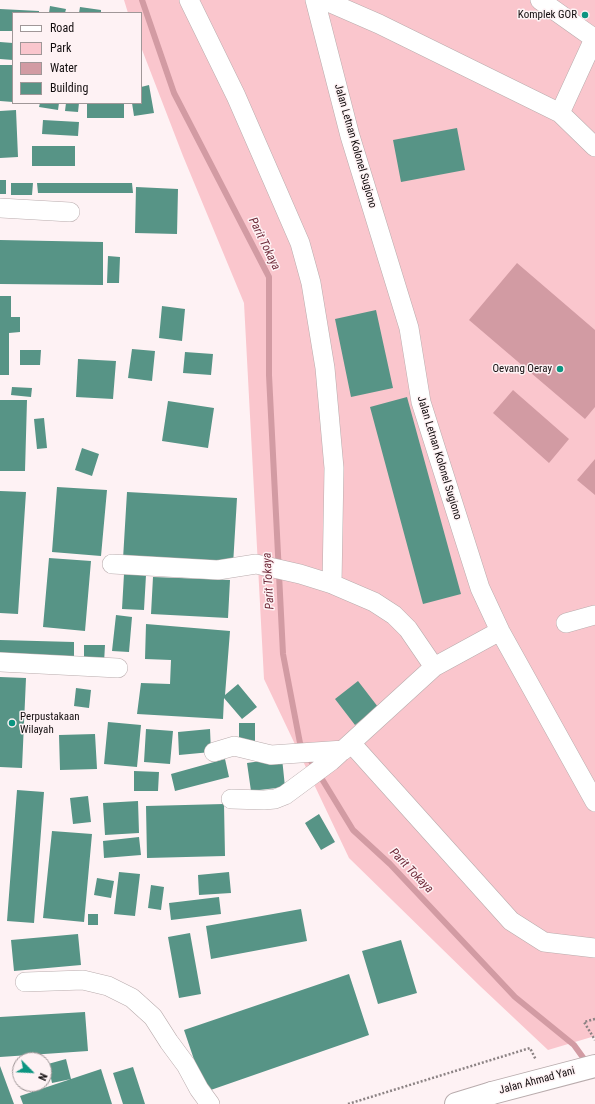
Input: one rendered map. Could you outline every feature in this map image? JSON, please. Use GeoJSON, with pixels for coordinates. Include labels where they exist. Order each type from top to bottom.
{"type":"FeatureCollection","features":[{"type":"Feature","properties":{"kind":"main road","name":"Jalan Ahmad Yani"},"geometry":{"type":"LineString","coordinates":[[456,1104],[595,1066]]}},
{"type":"Feature","properties":{"kind":"street"},"geometry":{"type":"LineString","coordinates":[[188,0],[236,96],[277,190],[300,243],[311,283],[326,368],[334,468],[332,584]]}},
{"type":"Feature","properties":{"kind":"street","name":"Jalan Letnan Kolonel Sugiono"},"geometry":{"type":"LineString","coordinates":[[315,0],[350,136],[409,328],[421,402],[480,588],[500,631],[595,802]]}},
{"type":"Feature","properties":{"kind":"street"},"geometry":{"type":"LineString","coordinates":[[324,0],[379,24],[560,113],[595,146]]}},
{"type":"Feature","properties":{"kind":"street"},"geometry":{"type":"LineString","coordinates":[[540,0],[595,39],[560,113]]}},
{"type":"Feature","properties":{"kind":"street"},"geometry":{"type":"LineString","coordinates":[[0,208],[70,212]]}},
{"type":"Feature","properties":{"kind":"street"},"geometry":{"type":"LineString","coordinates":[[112,564],[218,570],[249,565],[260,565],[300,574],[332,584],[374,602],[394,615],[408,629],[434,667]]}},
{"type":"Feature","properties":{"kind":"street"},"geometry":{"type":"LineString","coordinates":[[566,623],[595,615]]}},
{"type":"Feature","properties":{"kind":"street"},"geometry":{"type":"LineString","coordinates":[[231,799],[275,799],[293,789],[434,667],[500,631]]}},
{"type":"Feature","properties":{"kind":"street"},"geometry":{"type":"LineString","coordinates":[[0,662],[118,668]]}},
{"type":"Feature","properties":{"kind":"street"},"geometry":{"type":"LineString","coordinates":[[214,752],[234,746],[271,755],[337,751],[511,921],[544,942],[595,948]]}},
{"type":"Feature","properties":{"kind":"street"},"geometry":{"type":"LineString","coordinates":[[25,982],[83,980],[108,986],[132,998],[153,1017],[186,1065],[199,1089],[210,1104]]}},
{"type":"Feature","properties":{"kind":"path"},"geometry":{"type":"LineString","coordinates":[[595,1018],[584,1022],[595,1040]]}},
{"type":"Feature","properties":{"kind":"path"},"geometry":{"type":"LineString","coordinates":[[348,1104],[530,1048]]}},
{"type":"Feature","properties":{"kind":"green space"},"geometry":{"type":"Polygon","coordinates":[[[124,0],[595,0],[595,1036],[548,1050],[349,858],[264,679],[244,303],[183,156],[142,50],[142,12],[128,12],[124,0]]]}},
{"type":"Feature","properties":{"kind":"water","name":"Oevang Oeray"},"geometry":{"type":"Polygon","coordinates":[[[517,263],[595,330],[595,407],[585,419],[469,320],[517,263]]]}},
{"type":"Feature","properties":{"kind":"water","name":"Oevang Oeray"},"geometry":{"type":"Polygon","coordinates":[[[513,390],[569,439],[549,463],[493,413],[513,390]]]}},
{"type":"Feature","properties":{"kind":"water"},"geometry":{"type":"Polygon","coordinates":[[[595,459],[595,495],[577,480],[595,459]]]}},
{"type":"Feature","properties":{"kind":"building"},"geometry":{"type":"Polygon","coordinates":[[[50,6],[66,9],[65,12],[49,12],[50,6]]]}},
{"type":"Feature","properties":{"kind":"building"},"geometry":{"type":"Polygon","coordinates":[[[80,7],[101,10],[101,12],[79,12],[80,7]]]}},
{"type":"Feature","properties":{"kind":"building"},"geometry":{"type":"Polygon","coordinates":[[[0,9],[39,11],[12,12],[12,31],[0,31],[0,9]]]}},
{"type":"Feature","properties":{"kind":"building"},"geometry":{"type":"Polygon","coordinates":[[[0,42],[12,43],[12,60],[0,59],[0,42]]]}},
{"type":"Feature","properties":{"kind":"building"},"geometry":{"type":"Polygon","coordinates":[[[0,65],[12,65],[12,102],[0,101],[0,65]]]}},
{"type":"Feature","properties":{"kind":"building"},"geometry":{"type":"Polygon","coordinates":[[[149,85],[154,113],[134,116],[132,104],[142,104],[142,87],[149,85]]]}},
{"type":"Feature","properties":{"kind":"building"},"geometry":{"type":"Polygon","coordinates":[[[40,104],[59,104],[58,110],[39,107],[40,104]]]}},
{"type":"Feature","properties":{"kind":"building"},"geometry":{"type":"Polygon","coordinates":[[[66,104],[79,104],[78,112],[65,111],[66,104]]]}},
{"type":"Feature","properties":{"kind":"building"},"geometry":{"type":"Polygon","coordinates":[[[87,104],[124,104],[124,118],[87,118],[87,104]]]}},
{"type":"Feature","properties":{"kind":"building"},"geometry":{"type":"Polygon","coordinates":[[[16,110],[18,157],[0,158],[0,111],[16,110]]]}},
{"type":"Feature","properties":{"kind":"building"},"geometry":{"type":"Polygon","coordinates":[[[43,120],[79,122],[78,136],[42,134],[43,120]]]}},
{"type":"Feature","properties":{"kind":"building"},"geometry":{"type":"Polygon","coordinates":[[[457,128],[465,170],[401,182],[393,140],[457,128]]]}},
{"type":"Feature","properties":{"kind":"building"},"geometry":{"type":"Polygon","coordinates":[[[32,146],[75,146],[75,166],[32,166],[32,146]]]}},
{"type":"Feature","properties":{"kind":"building"},"geometry":{"type":"Polygon","coordinates":[[[0,180],[6,180],[6,194],[0,194],[0,180]]]}},
{"type":"Feature","properties":{"kind":"building"},"geometry":{"type":"Polygon","coordinates":[[[11,183],[33,183],[32,195],[11,195],[11,183]]]}},
{"type":"Feature","properties":{"kind":"building"},"geometry":{"type":"Polygon","coordinates":[[[37,183],[132,183],[133,193],[38,193],[37,183]]]}},
{"type":"Feature","properties":{"kind":"building"},"geometry":{"type":"Polygon","coordinates":[[[136,187],[178,189],[177,234],[135,233],[136,187]]]}},
{"type":"Feature","properties":{"kind":"building"},"geometry":{"type":"Polygon","coordinates":[[[0,240],[103,242],[103,285],[0,284],[0,240]]]}},
{"type":"Feature","properties":{"kind":"building"},"geometry":{"type":"Polygon","coordinates":[[[108,256],[120,257],[119,283],[107,283],[108,256]]]}},
{"type":"Feature","properties":{"kind":"building"},"geometry":{"type":"Polygon","coordinates":[[[0,296],[11,296],[11,317],[20,317],[20,332],[9,333],[9,375],[0,375],[0,296]]]}},
{"type":"Feature","properties":{"kind":"building"},"geometry":{"type":"Polygon","coordinates":[[[162,306],[185,309],[182,341],[159,338],[162,306]]]}},
{"type":"Feature","properties":{"kind":"building"},"geometry":{"type":"Polygon","coordinates":[[[376,310],[393,388],[351,397],[335,319],[376,310]]]}},
{"type":"Feature","properties":{"kind":"building"},"geometry":{"type":"Polygon","coordinates":[[[132,349],[155,351],[152,381],[128,378],[132,349]]]}},
{"type":"Feature","properties":{"kind":"building"},"geometry":{"type":"Polygon","coordinates":[[[20,350],[41,350],[40,365],[20,365],[20,350]]]}},
{"type":"Feature","properties":{"kind":"building"},"geometry":{"type":"Polygon","coordinates":[[[185,352],[213,354],[211,375],[183,373],[185,352]]]}},
{"type":"Feature","properties":{"kind":"building"},"geometry":{"type":"Polygon","coordinates":[[[78,359],[116,361],[113,399],[76,397],[78,359]]]}},
{"type":"Feature","properties":{"kind":"building"},"geometry":{"type":"Polygon","coordinates":[[[12,387],[32,388],[31,397],[11,395],[12,387]]]}},
{"type":"Feature","properties":{"kind":"building"},"geometry":{"type":"Polygon","coordinates":[[[407,397],[461,594],[423,604],[370,407],[407,397]]]}},
{"type":"Feature","properties":{"kind":"building"},"geometry":{"type":"Polygon","coordinates":[[[0,400],[27,400],[25,471],[0,471],[0,400]]]}},
{"type":"Feature","properties":{"kind":"building"},"geometry":{"type":"Polygon","coordinates":[[[168,401],[214,408],[208,448],[162,441],[168,401]]]}},
{"type":"Feature","properties":{"kind":"building"},"geometry":{"type":"Polygon","coordinates":[[[44,418],[47,448],[37,449],[34,419],[44,418]]]}},
{"type":"Feature","properties":{"kind":"building"},"geometry":{"type":"Polygon","coordinates":[[[82,448],[99,454],[92,476],[75,470],[82,448]]]}},
{"type":"Feature","properties":{"kind":"building"},"geometry":{"type":"Polygon","coordinates":[[[57,487],[107,490],[101,556],[52,552],[57,487]]]}},
{"type":"Feature","properties":{"kind":"building"},"geometry":{"type":"Polygon","coordinates":[[[0,491],[26,492],[18,614],[0,613],[0,491]]]}},
{"type":"Feature","properties":{"kind":"building"},"geometry":{"type":"Polygon","coordinates":[[[127,492],[237,498],[233,565],[123,559],[127,492]]]}},
{"type":"Feature","properties":{"kind":"building"},"geometry":{"type":"Polygon","coordinates":[[[49,558],[91,561],[85,631],[43,627],[49,558]]]}},
{"type":"Feature","properties":{"kind":"building"},"geometry":{"type":"Polygon","coordinates":[[[124,574],[146,575],[144,610],[122,609],[124,574]]]}},
{"type":"Feature","properties":{"kind":"building"},"geometry":{"type":"Polygon","coordinates":[[[153,577],[230,580],[228,618],[151,614],[153,577]]]}},
{"type":"Feature","properties":{"kind":"building"},"geometry":{"type":"Polygon","coordinates":[[[116,615],[132,617],[129,652],[112,651],[116,615]]]}},
{"type":"Feature","properties":{"kind":"building"},"geometry":{"type":"Polygon","coordinates":[[[146,624],[230,631],[225,695],[238,684],[257,707],[242,719],[224,698],[223,719],[137,714],[141,683],[170,684],[171,660],[145,659],[146,624]]]}},
{"type":"Feature","properties":{"kind":"building"},"geometry":{"type":"Polygon","coordinates":[[[0,640],[74,642],[74,658],[0,657],[0,640]]]}},
{"type":"Feature","properties":{"kind":"building"},"geometry":{"type":"Polygon","coordinates":[[[84,645],[105,645],[104,663],[84,663],[84,645]]]}},
{"type":"Feature","properties":{"kind":"building","name":"Perpustakaan Wilayah"},"geometry":{"type":"Polygon","coordinates":[[[0,677],[26,678],[22,768],[0,767],[0,677]]]}},
{"type":"Feature","properties":{"kind":"building"},"geometry":{"type":"Polygon","coordinates":[[[358,681],[378,707],[355,725],[335,699],[358,681]]]}},
{"type":"Feature","properties":{"kind":"building"},"geometry":{"type":"Polygon","coordinates":[[[76,688],[91,690],[89,708],[74,706],[76,688]]]}},
{"type":"Feature","properties":{"kind":"building"},"geometry":{"type":"Polygon","coordinates":[[[108,722],[141,725],[137,767],[104,764],[108,722]]]}},
{"type":"Feature","properties":{"kind":"building"},"geometry":{"type":"Polygon","coordinates":[[[239,723],[255,723],[255,746],[239,745],[239,723]]]}},
{"type":"Feature","properties":{"kind":"building"},"geometry":{"type":"Polygon","coordinates":[[[146,729],[173,731],[170,764],[144,762],[146,729]]]}},
{"type":"Feature","properties":{"kind":"building"},"geometry":{"type":"Polygon","coordinates":[[[210,729],[211,752],[179,755],[178,732],[210,729]]]}},
{"type":"Feature","properties":{"kind":"building"},"geometry":{"type":"Polygon","coordinates":[[[95,734],[97,769],[60,770],[59,735],[95,734]]]}},
{"type":"Feature","properties":{"kind":"building"},"geometry":{"type":"Polygon","coordinates":[[[282,758],[285,787],[251,791],[247,763],[282,758]]]}},
{"type":"Feature","properties":{"kind":"building"},"geometry":{"type":"Polygon","coordinates":[[[225,759],[229,777],[175,791],[171,774],[225,759]]]}},
{"type":"Feature","properties":{"kind":"building"},"geometry":{"type":"Polygon","coordinates":[[[134,771],[159,772],[158,791],[134,791],[134,771]]]}},
{"type":"Feature","properties":{"kind":"building"},"geometry":{"type":"Polygon","coordinates":[[[17,790],[44,792],[34,923],[7,921],[17,790]]]}},
{"type":"Feature","properties":{"kind":"building"},"geometry":{"type":"Polygon","coordinates":[[[88,796],[91,822],[73,824],[70,798],[88,796]]]}},
{"type":"Feature","properties":{"kind":"building"},"geometry":{"type":"Polygon","coordinates":[[[138,801],[139,833],[105,835],[103,803],[138,801]]]}},
{"type":"Feature","properties":{"kind":"building"},"geometry":{"type":"Polygon","coordinates":[[[224,804],[225,856],[147,858],[146,806],[224,804]]]}},
{"type":"Feature","properties":{"kind":"building"},"geometry":{"type":"Polygon","coordinates":[[[319,814],[335,842],[321,850],[305,823],[319,814]]]}},
{"type":"Feature","properties":{"kind":"building"},"geometry":{"type":"Polygon","coordinates":[[[52,831],[92,834],[84,922],[43,918],[52,831]]]}},
{"type":"Feature","properties":{"kind":"building"},"geometry":{"type":"Polygon","coordinates":[[[139,837],[141,855],[104,858],[103,841],[139,837]]]}},
{"type":"Feature","properties":{"kind":"building"},"geometry":{"type":"Polygon","coordinates":[[[119,872],[140,874],[135,916],[114,914],[119,872]]]}},
{"type":"Feature","properties":{"kind":"building"},"geometry":{"type":"Polygon","coordinates":[[[229,872],[231,893],[199,895],[198,875],[229,872]]]}},
{"type":"Feature","properties":{"kind":"building"},"geometry":{"type":"Polygon","coordinates":[[[97,878],[114,881],[111,898],[94,895],[97,878]]]}},
{"type":"Feature","properties":{"kind":"building"},"geometry":{"type":"Polygon","coordinates":[[[151,885],[164,887],[161,910],[148,908],[151,885]]]}},
{"type":"Feature","properties":{"kind":"building"},"geometry":{"type":"Polygon","coordinates":[[[219,897],[221,914],[171,920],[169,903],[219,897]]]}},
{"type":"Feature","properties":{"kind":"building"},"geometry":{"type":"Polygon","coordinates":[[[301,909],[307,941],[211,959],[206,926],[301,909]]]}},
{"type":"Feature","properties":{"kind":"building"},"geometry":{"type":"Polygon","coordinates":[[[88,914],[98,914],[98,925],[88,925],[88,914]]]}},
{"type":"Feature","properties":{"kind":"building"},"geometry":{"type":"Polygon","coordinates":[[[190,933],[201,994],[179,998],[168,937],[190,933]]]}},
{"type":"Feature","properties":{"kind":"building"},"geometry":{"type":"Polygon","coordinates":[[[78,934],[81,965],[14,971],[11,940],[78,934]]]}},
{"type":"Feature","properties":{"kind":"building"},"geometry":{"type":"Polygon","coordinates":[[[401,940],[417,993],[378,1004],[362,951],[401,940]]]}},
{"type":"Feature","properties":{"kind":"building"},"geometry":{"type":"Polygon","coordinates":[[[349,974],[369,1035],[205,1092],[184,1030],[349,974]]]}},
{"type":"Feature","properties":{"kind":"building"},"geometry":{"type":"Polygon","coordinates":[[[85,1012],[88,1051],[52,1053],[52,1052],[12,1052],[12,1056],[0,1057],[0,1017],[85,1012]]]}},
{"type":"Feature","properties":{"kind":"building"},"geometry":{"type":"Polygon","coordinates":[[[66,1059],[71,1079],[52,1083],[52,1063],[66,1059]]]}},
{"type":"Feature","properties":{"kind":"building"},"geometry":{"type":"Polygon","coordinates":[[[0,1066],[14,1104],[0,1104],[0,1066]]]}},
{"type":"Feature","properties":{"kind":"building"},"geometry":{"type":"Polygon","coordinates":[[[133,1067],[145,1104],[123,1104],[113,1073],[133,1067]]]}},
{"type":"Feature","properties":{"kind":"building"},"geometry":{"type":"Polygon","coordinates":[[[101,1069],[112,1104],[23,1104],[20,1096],[32,1092],[52,1092],[52,1085],[101,1069]]]}},
{"type":"Feature","properties":{"kind":"waterway","name":"Parit Tokaya"},"geometry":{"type":"LineString","coordinates":[[142,0],[174,93],[269,277],[269,375],[283,654],[300,743],[353,830],[390,864],[515,997],[574,1045],[587,1063]]}},
{"type":"Feature","properties":{"kind":"place","name":"Komplek GOR"},"geometry":{"type":"Point","coordinates":[585,15]}},
{"type":"Feature","properties":{"kind":"place","name":"Oevang Oeray"},"geometry":{"type":"Point","coordinates":[560,369]}},
{"type":"Feature","properties":{"kind":"place","name":"Perpustakaan Wilayah"},"geometry":{"type":"Point","coordinates":[12,723]}}]}
